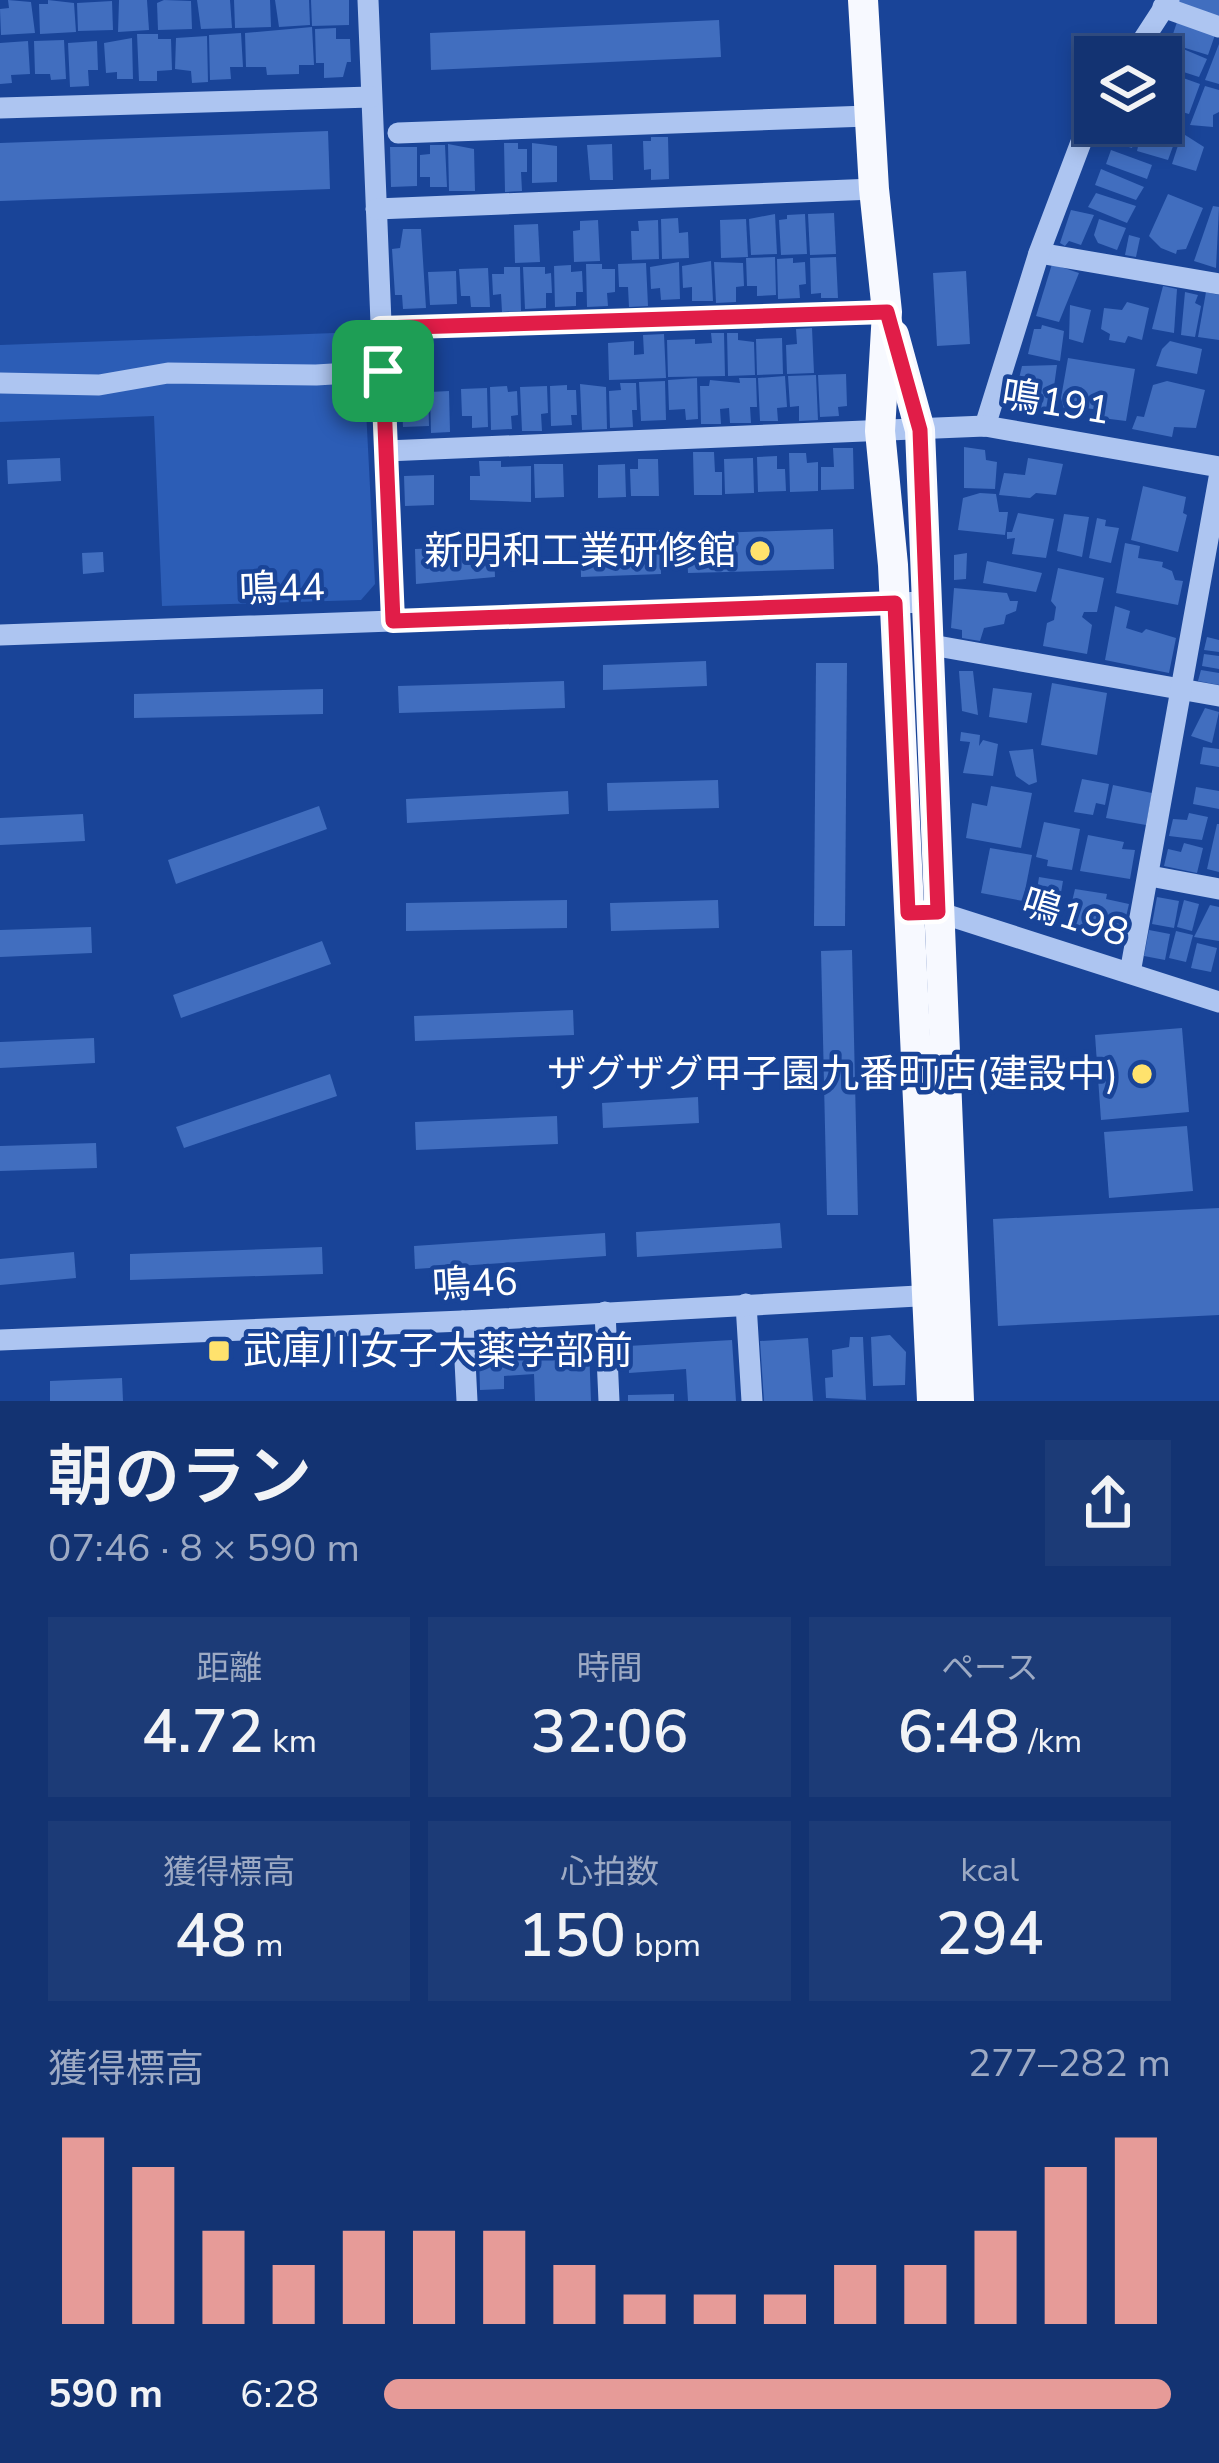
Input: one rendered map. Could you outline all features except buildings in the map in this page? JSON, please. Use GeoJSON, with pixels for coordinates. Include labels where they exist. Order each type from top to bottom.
{"type":"FeatureCollection","features":[{"type":"Feature","properties":{"kind":"main road"},"geometry":{"type":"LineString","coordinates":[[862,0],[887,312],[880,431],[923,912],[940,1294],[932,1401]]}},
{"type":"Feature","properties":{"kind":"main road"},"geometry":{"type":"LineString","coordinates":[[887,312],[920,430],[926,602],[923,912]]}},
{"type":"Feature","properties":{"kind":"main road"},"geometry":{"type":"LineString","coordinates":[[940,1294],[959,1401]]}},
{"type":"Feature","properties":{"kind":"street"},"geometry":{"type":"LineString","coordinates":[[368,0],[393,621]]}},
{"type":"Feature","properties":{"kind":"street"},"geometry":{"type":"LineString","coordinates":[[1145,36],[1166,4],[1219,27]]}},
{"type":"Feature","properties":{"kind":"street"},"geometry":{"type":"LineString","coordinates":[[0,108],[371,97]]}},
{"type":"Feature","properties":{"kind":"street"},"geometry":{"type":"LineString","coordinates":[[398,134],[868,116]]}},
{"type":"Feature","properties":{"kind":"street"},"geometry":{"type":"LineString","coordinates":[[985,426],[1039,253],[1080,144]]}},
{"type":"Feature","properties":{"kind":"street"},"geometry":{"type":"LineString","coordinates":[[376,209],[874,189]]}},
{"type":"Feature","properties":{"kind":"street"},"geometry":{"type":"LineString","coordinates":[[1039,253],[1219,284]]}},
{"type":"Feature","properties":{"kind":"street"},"geometry":{"type":"LineString","coordinates":[[381,328],[887,312]]}},
{"type":"Feature","properties":{"kind":"street"},"geometry":{"type":"LineString","coordinates":[[0,382],[99,385],[168,373],[383,371]]}},
{"type":"Feature","properties":{"kind":"street","name":"鳴191"},"geometry":{"type":"LineString","coordinates":[[386,451],[985,426],[1219,467]]}},
{"type":"Feature","properties":{"kind":"street"},"geometry":{"type":"LineString","coordinates":[[1130,973],[1219,478]]}},
{"type":"Feature","properties":{"kind":"street","name":"鳴44"},"geometry":{"type":"LineString","coordinates":[[0,635],[926,602]]}},
{"type":"Feature","properties":{"kind":"street"},"geometry":{"type":"LineString","coordinates":[[926,644],[1219,696]]}},
{"type":"Feature","properties":{"kind":"street"},"geometry":{"type":"LineString","coordinates":[[1150,876],[1219,889]]}},
{"type":"Feature","properties":{"kind":"street","name":"鳴198"},"geometry":{"type":"LineString","coordinates":[[923,912],[1219,1002]]}},
{"type":"Feature","properties":{"kind":"street","name":"鳴46"},"geometry":{"type":"LineString","coordinates":[[0,1340],[463,1321],[940,1294]]}},
{"type":"Feature","properties":{"kind":"street"},"geometry":{"type":"LineString","coordinates":[[746,1304],[752,1401]]}},
{"type":"Feature","properties":{"kind":"street"},"geometry":{"type":"LineString","coordinates":[[604,1312],[609,1401]]}},
{"type":"Feature","properties":{"kind":"street"},"geometry":{"type":"LineString","coordinates":[[463,1321],[466,1401]]}},
{"type":"Feature","properties":{"kind":"shaded area"},"geometry":{"type":"Polygon","coordinates":[[[362,332],[375,584],[361,600],[162,606],[154,416],[0,422],[0,345],[362,332]]]}},
{"type":"Feature","properties":{"kind":"place","name":"新明和工業研修館"},"geometry":{"type":"Point","coordinates":[760,551]}},
{"type":"Feature","properties":{"kind":"place","name":"ザグザグ甲子園九番町店(建設中)"},"geometry":{"type":"Point","coordinates":[1142,1074]}},
{"type":"Feature","properties":{"kind":"place","name":"武庫川女子大薬学部前"},"geometry":{"type":"Point","coordinates":[219,1351]}},
{"type":"Feature","properties":{"kind":"route"},"geometry":{"type":"LineString","coordinates":[[887,312],[920,430],[938,912],[908,913],[895,603],[393,621],[383,371],[381,328],[887,312]]}}]}
